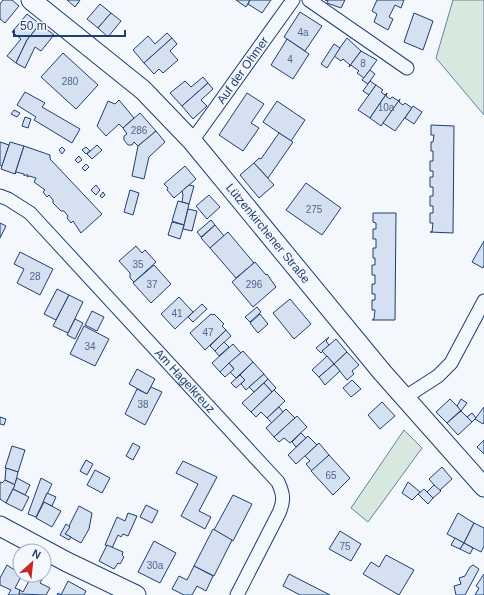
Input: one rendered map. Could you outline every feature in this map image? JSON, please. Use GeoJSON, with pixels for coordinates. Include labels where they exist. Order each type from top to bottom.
{"type":"FeatureCollection","features":[{"type":"Feature","properties":{"kind":"main road","name":"Lützenkirchener Straße"},"geometry":{"type":"LineString","coordinates":[[31,0],[143,90],[192,141],[404,398],[484,488]]}},
{"type":"Feature","properties":{"kind":"main road"},"geometry":{"type":"LineString","coordinates":[[0,526],[67,562],[136,595]]}},
{"type":"Feature","properties":{"kind":"street","name":"Auf der Ohmer"},"geometry":{"type":"LineString","coordinates":[[192,141],[293,0]]}},
{"type":"Feature","properties":{"kind":"street"},"geometry":{"type":"LineString","coordinates":[[309,0],[407,68]]}},
{"type":"Feature","properties":{"kind":"street","name":"Am Hagelkreuz"},"geometry":{"type":"LineString","coordinates":[[0,196],[8,198],[30,213],[278,482],[284,494],[283,503],[237,595]]}},
{"type":"Feature","properties":{"kind":"street"},"geometry":{"type":"LineString","coordinates":[[404,398],[438,376],[451,363],[484,302]]}},
{"type":"Feature","properties":{"kind":"shaded area"},"geometry":{"type":"Polygon","coordinates":[[[453,0],[484,0],[484,115],[436,58],[453,0]]]}},
{"type":"Feature","properties":{"kind":"shaded area"},"geometry":{"type":"Polygon","coordinates":[[[404,430],[422,448],[368,522],[351,508],[404,430]]]}},
{"type":"Feature","properties":{"kind":"building"},"geometry":{"type":"Polygon","coordinates":[[[3,0],[12,0],[19,6],[5,23],[0,19],[0,4],[3,0]]]}},
{"type":"Feature","properties":{"kind":"building"},"geometry":{"type":"Polygon","coordinates":[[[67,0],[80,0],[75,7],[67,0]]]}},
{"type":"Feature","properties":{"kind":"building"},"geometry":{"type":"Polygon","coordinates":[[[236,0],[250,0],[246,7],[236,0]]]}},
{"type":"Feature","properties":{"kind":"building"},"geometry":{"type":"Polygon","coordinates":[[[250,0],[271,0],[262,13],[248,4],[250,0]]]}},
{"type":"Feature","properties":{"kind":"building"},"geometry":{"type":"Polygon","coordinates":[[[325,0],[345,0],[341,8],[327,3],[328,1],[325,0]]]}},
{"type":"Feature","properties":{"kind":"building"},"geometry":{"type":"Polygon","coordinates":[[[377,0],[404,0],[401,8],[395,5],[389,17],[393,19],[388,30],[374,22],[377,14],[372,11],[377,0]]]}},
{"type":"Feature","properties":{"kind":"building"},"geometry":{"type":"Polygon","coordinates":[[[100,4],[111,13],[98,28],[87,19],[100,4]]]}},
{"type":"Feature","properties":{"kind":"building"},"geometry":{"type":"Polygon","coordinates":[[[300,12],[322,26],[305,51],[284,37],[300,12]]]}},
{"type":"Feature","properties":{"kind":"building"},"geometry":{"type":"Polygon","coordinates":[[[111,13],[121,21],[108,37],[98,28],[111,13]]]}},
{"type":"Feature","properties":{"kind":"building"},"geometry":{"type":"Polygon","coordinates":[[[414,13],[433,21],[423,50],[404,42],[414,13]]]}},
{"type":"Feature","properties":{"kind":"building"},"geometry":{"type":"Polygon","coordinates":[[[27,14],[40,24],[27,40],[16,63],[7,56],[21,39],[12,32],[27,14]]]}},
{"type":"Feature","properties":{"kind":"building"},"geometry":{"type":"Polygon","coordinates":[[[40,24],[54,35],[41,51],[35,47],[25,68],[16,63],[27,40],[40,24]]]}},
{"type":"Feature","properties":{"kind":"building"},"geometry":{"type":"Polygon","coordinates":[[[167,33],[172,38],[144,63],[133,50],[148,36],[155,44],[167,33]]]}},
{"type":"Feature","properties":{"kind":"building"},"geometry":{"type":"Polygon","coordinates":[[[172,38],[177,44],[170,51],[178,60],[163,73],[159,69],[154,74],[144,63],[172,38]]]}},
{"type":"Feature","properties":{"kind":"building"},"geometry":{"type":"Polygon","coordinates":[[[347,38],[361,51],[349,67],[350,65],[343,59],[341,61],[334,56],[347,38]]]}},
{"type":"Feature","properties":{"kind":"building"},"geometry":{"type":"Polygon","coordinates":[[[287,39],[309,54],[293,79],[271,65],[287,39]]]}},
{"type":"Feature","properties":{"kind":"building"},"geometry":{"type":"Polygon","coordinates":[[[334,44],[340,48],[327,68],[321,64],[334,44]]]}},
{"type":"Feature","properties":{"kind":"building"},"geometry":{"type":"Polygon","coordinates":[[[361,51],[377,60],[364,78],[357,73],[359,71],[351,65],[349,67],[361,51]]]}},
{"type":"Feature","properties":{"kind":"building"},"geometry":{"type":"Polygon","coordinates":[[[63,53],[98,85],[76,109],[41,77],[63,53]]]}},
{"type":"Feature","properties":{"kind":"building"},"geometry":{"type":"Polygon","coordinates":[[[370,70],[375,74],[368,84],[362,80],[370,70]]]}},
{"type":"Feature","properties":{"kind":"building"},"geometry":{"type":"Polygon","coordinates":[[[203,77],[208,83],[182,106],[170,93],[185,81],[191,87],[203,77]]]}},
{"type":"Feature","properties":{"kind":"building"},"geometry":{"type":"Polygon","coordinates":[[[370,81],[376,85],[369,95],[363,91],[370,81]]]}},
{"type":"Feature","properties":{"kind":"building"},"geometry":{"type":"Polygon","coordinates":[[[208,83],[213,89],[201,100],[207,106],[193,119],[182,106],[208,83]]]}},
{"type":"Feature","properties":{"kind":"building"},"geometry":{"type":"Polygon","coordinates":[[[376,85],[383,90],[381,92],[385,95],[387,93],[370,118],[358,110],[376,85]]]}},
{"type":"Feature","properties":{"kind":"building"},"geometry":{"type":"Polygon","coordinates":[[[25,92],[45,103],[42,107],[80,129],[72,143],[34,120],[36,117],[17,105],[25,92]]]}},
{"type":"Feature","properties":{"kind":"building"},"geometry":{"type":"Polygon","coordinates":[[[247,93],[264,104],[251,123],[259,128],[243,151],[219,135],[247,93]]]}},
{"type":"Feature","properties":{"kind":"building"},"geometry":{"type":"Polygon","coordinates":[[[387,93],[386,96],[390,99],[392,97],[399,101],[381,126],[370,118],[387,93]]]}},
{"type":"Feature","properties":{"kind":"building"},"geometry":{"type":"Polygon","coordinates":[[[400,99],[399,102],[403,105],[405,103],[412,108],[395,131],[383,123],[400,99]]]}},
{"type":"Feature","properties":{"kind":"building"},"geometry":{"type":"Polygon","coordinates":[[[119,100],[134,118],[123,128],[119,124],[106,136],[97,126],[108,101],[115,104],[119,100]]]}},
{"type":"Feature","properties":{"kind":"building"},"geometry":{"type":"Polygon","coordinates":[[[277,101],[305,120],[291,141],[263,122],[277,101]]]}},
{"type":"Feature","properties":{"kind":"building"},"geometry":{"type":"Polygon","coordinates":[[[413,106],[422,112],[414,124],[405,118],[413,106]]]}},
{"type":"Feature","properties":{"kind":"building"},"geometry":{"type":"Polygon","coordinates":[[[14,110],[20,113],[17,117],[11,114],[14,110]]]}},
{"type":"Feature","properties":{"kind":"building"},"geometry":{"type":"Polygon","coordinates":[[[140,113],[156,131],[138,146],[134,142],[132,145],[128,145],[124,140],[124,136],[127,134],[123,128],[140,113]]]}},
{"type":"Feature","properties":{"kind":"building"},"geometry":{"type":"Polygon","coordinates":[[[25,117],[31,119],[28,128],[22,126],[25,117]]]}},
{"type":"Feature","properties":{"kind":"building"},"geometry":{"type":"Polygon","coordinates":[[[431,125],[454,126],[453,233],[430,232],[432,232],[433,223],[430,223],[430,213],[433,213],[433,206],[430,206],[430,196],[433,196],[433,187],[430,187],[430,177],[433,177],[433,171],[430,171],[430,161],[433,161],[431,142],[433,142],[434,135],[431,135],[431,125]]]}},
{"type":"Feature","properties":{"kind":"building"},"geometry":{"type":"Polygon","coordinates":[[[156,131],[165,142],[149,157],[144,179],[132,176],[138,146],[156,131]]]}},
{"type":"Feature","properties":{"kind":"building"},"geometry":{"type":"Polygon","coordinates":[[[279,133],[293,142],[268,178],[254,163],[259,158],[261,159],[279,133]]]}},
{"type":"Feature","properties":{"kind":"building"},"geometry":{"type":"Polygon","coordinates":[[[0,142],[9,145],[2,166],[0,165],[0,142]]]}},
{"type":"Feature","properties":{"kind":"building"},"geometry":{"type":"Polygon","coordinates":[[[10,142],[24,146],[15,174],[1,169],[10,142]]]}},
{"type":"Feature","properties":{"kind":"building"},"geometry":{"type":"Polygon","coordinates":[[[97,145],[102,150],[92,159],[87,154],[97,145]]]}},
{"type":"Feature","properties":{"kind":"building"},"geometry":{"type":"Polygon","coordinates":[[[24,146],[50,155],[50,159],[102,214],[81,233],[73,221],[71,223],[67,218],[68,216],[64,211],[61,211],[53,203],[53,200],[49,195],[47,197],[43,192],[45,190],[34,182],[36,178],[29,176],[27,177],[28,175],[24,176],[24,174],[16,172],[15,174],[24,146]]]}},
{"type":"Feature","properties":{"kind":"building"},"geometry":{"type":"Polygon","coordinates":[[[62,147],[65,150],[62,154],[59,150],[62,147]]]}},
{"type":"Feature","properties":{"kind":"building"},"geometry":{"type":"Polygon","coordinates":[[[86,147],[90,151],[86,154],[82,150],[86,147]]]}},
{"type":"Feature","properties":{"kind":"building"},"geometry":{"type":"Polygon","coordinates":[[[79,156],[82,160],[78,163],[75,160],[79,156]]]}},
{"type":"Feature","properties":{"kind":"building"},"geometry":{"type":"Polygon","coordinates":[[[254,163],[274,185],[259,198],[240,175],[254,163]]]}},
{"type":"Feature","properties":{"kind":"building"},"geometry":{"type":"Polygon","coordinates":[[[86,164],[89,167],[85,171],[82,168],[86,164]]]}},
{"type":"Feature","properties":{"kind":"building"},"geometry":{"type":"Polygon","coordinates":[[[185,166],[196,179],[174,198],[164,184],[185,166]]]}},
{"type":"Feature","properties":{"kind":"building"},"geometry":{"type":"Polygon","coordinates":[[[306,183],[341,208],[322,235],[286,210],[306,183]]]}},
{"type":"Feature","properties":{"kind":"building"},"geometry":{"type":"Polygon","coordinates":[[[96,185],[100,190],[96,195],[91,190],[96,185]]]}},
{"type":"Feature","properties":{"kind":"building"},"geometry":{"type":"Polygon","coordinates":[[[189,185],[194,186],[189,204],[182,202],[182,191],[189,185]]]}},
{"type":"Feature","properties":{"kind":"building"},"geometry":{"type":"Polygon","coordinates":[[[130,190],[139,193],[133,215],[124,212],[130,190]]]}},
{"type":"Feature","properties":{"kind":"building"},"geometry":{"type":"Polygon","coordinates":[[[103,192],[105,195],[102,198],[100,196],[103,192]]]}},
{"type":"Feature","properties":{"kind":"building"},"geometry":{"type":"Polygon","coordinates":[[[209,195],[220,207],[207,219],[196,206],[209,195]]]}},
{"type":"Feature","properties":{"kind":"building"},"geometry":{"type":"Polygon","coordinates":[[[178,201],[189,204],[184,225],[172,221],[178,201]]]}},
{"type":"Feature","properties":{"kind":"building"},"geometry":{"type":"Polygon","coordinates":[[[188,209],[197,211],[192,231],[183,229],[188,209]]]}},
{"type":"Feature","properties":{"kind":"building"},"geometry":{"type":"Polygon","coordinates":[[[373,213],[396,213],[395,320],[372,320],[374,319],[375,310],[372,310],[372,300],[375,300],[375,294],[372,294],[372,284],[375,284],[375,275],[372,275],[372,265],[375,265],[373,248],[376,248],[376,239],[373,239],[373,229],[376,229],[376,223],[373,222],[373,213]]]}},
{"type":"Feature","properties":{"kind":"building"},"geometry":{"type":"Polygon","coordinates":[[[211,220],[215,225],[201,237],[197,232],[211,220]]]}},
{"type":"Feature","properties":{"kind":"building"},"geometry":{"type":"Polygon","coordinates":[[[172,222],[184,225],[180,239],[168,235],[172,222]]]}},
{"type":"Feature","properties":{"kind":"building"},"geometry":{"type":"Polygon","coordinates":[[[0,223],[6,226],[0,238],[0,223]]]}},
{"type":"Feature","properties":{"kind":"building"},"geometry":{"type":"Polygon","coordinates":[[[215,225],[224,236],[210,248],[201,238],[215,225]]]}},
{"type":"Feature","properties":{"kind":"building"},"geometry":{"type":"Polygon","coordinates":[[[228,232],[254,263],[236,278],[210,248],[228,232]]]}},
{"type":"Feature","properties":{"kind":"building"},"geometry":{"type":"Polygon","coordinates":[[[484,241],[484,265],[483,268],[472,262],[484,241]]]}},
{"type":"Feature","properties":{"kind":"building"},"geometry":{"type":"Polygon","coordinates":[[[136,246],[142,253],[145,250],[156,262],[134,282],[130,278],[130,273],[119,261],[136,246]]]}},
{"type":"Feature","properties":{"kind":"building"},"geometry":{"type":"Polygon","coordinates":[[[20,252],[53,269],[40,295],[17,283],[24,269],[14,264],[20,252]]]}},
{"type":"Feature","properties":{"kind":"building"},"geometry":{"type":"Polygon","coordinates":[[[255,262],[266,275],[267,274],[276,287],[253,307],[232,282],[255,262]]]}},
{"type":"Feature","properties":{"kind":"building"},"geometry":{"type":"Polygon","coordinates":[[[154,265],[171,284],[151,303],[133,283],[154,265]]]}},
{"type":"Feature","properties":{"kind":"building"},"geometry":{"type":"Polygon","coordinates":[[[57,289],[69,295],[56,320],[44,314],[57,289]]]}},
{"type":"Feature","properties":{"kind":"building"},"geometry":{"type":"Polygon","coordinates":[[[69,295],[83,302],[68,333],[53,326],[69,295]]]}},
{"type":"Feature","properties":{"kind":"building"},"geometry":{"type":"Polygon","coordinates":[[[179,297],[193,312],[175,329],[161,314],[179,297]]]}},
{"type":"Feature","properties":{"kind":"building"},"geometry":{"type":"Polygon","coordinates":[[[290,299],[311,324],[294,339],[273,313],[290,299]]]}},
{"type":"Feature","properties":{"kind":"building"},"geometry":{"type":"Polygon","coordinates":[[[202,304],[207,309],[193,322],[188,317],[202,304]]]}},
{"type":"Feature","properties":{"kind":"building"},"geometry":{"type":"Polygon","coordinates":[[[257,307],[261,312],[250,322],[245,317],[257,307]]]}},
{"type":"Feature","properties":{"kind":"building"},"geometry":{"type":"Polygon","coordinates":[[[92,311],[104,317],[97,331],[85,325],[92,311]]]}},
{"type":"Feature","properties":{"kind":"building"},"geometry":{"type":"Polygon","coordinates":[[[211,314],[214,314],[224,324],[222,326],[226,330],[205,350],[190,333],[211,314]]]}},
{"type":"Feature","properties":{"kind":"building"},"geometry":{"type":"Polygon","coordinates":[[[260,314],[268,324],[258,333],[250,323],[260,314]]]}},
{"type":"Feature","properties":{"kind":"building"},"geometry":{"type":"Polygon","coordinates":[[[75,319],[83,323],[75,339],[67,335],[75,319]]]}},
{"type":"Feature","properties":{"kind":"building"},"geometry":{"type":"Polygon","coordinates":[[[84,326],[109,339],[95,366],[70,354],[84,326]]]}},
{"type":"Feature","properties":{"kind":"building"},"geometry":{"type":"Polygon","coordinates":[[[226,330],[231,336],[215,351],[210,346],[226,330]]]}},
{"type":"Feature","properties":{"kind":"building"},"geometry":{"type":"Polygon","coordinates":[[[329,337],[326,341],[329,345],[321,353],[316,348],[329,337]]]}},
{"type":"Feature","properties":{"kind":"building"},"geometry":{"type":"Polygon","coordinates":[[[336,339],[347,352],[334,364],[322,351],[336,339]]]}},
{"type":"Feature","properties":{"kind":"building"},"geometry":{"type":"Polygon","coordinates":[[[224,342],[229,347],[219,356],[215,351],[224,342]]]}},
{"type":"Feature","properties":{"kind":"building"},"geometry":{"type":"Polygon","coordinates":[[[233,344],[241,353],[220,372],[212,363],[233,344]]]}},
{"type":"Feature","properties":{"kind":"building"},"geometry":{"type":"Polygon","coordinates":[[[243,351],[253,362],[236,378],[230,372],[234,369],[229,363],[243,351]]]}},
{"type":"Feature","properties":{"kind":"building"},"geometry":{"type":"Polygon","coordinates":[[[347,352],[359,365],[352,371],[354,374],[347,380],[334,364],[347,352]]]}},
{"type":"Feature","properties":{"kind":"building"},"geometry":{"type":"Polygon","coordinates":[[[327,356],[334,364],[319,377],[312,370],[327,356]]]}},
{"type":"Feature","properties":{"kind":"building"},"geometry":{"type":"Polygon","coordinates":[[[253,362],[264,374],[246,390],[241,384],[245,380],[240,375],[253,362]]]}},
{"type":"Feature","properties":{"kind":"building"},"geometry":{"type":"Polygon","coordinates":[[[229,363],[234,369],[225,377],[220,372],[229,363]]]}},
{"type":"Feature","properties":{"kind":"building"},"geometry":{"type":"Polygon","coordinates":[[[334,364],[340,371],[325,385],[319,377],[334,364]]]}},
{"type":"Feature","properties":{"kind":"building"},"geometry":{"type":"Polygon","coordinates":[[[137,369],[155,379],[147,394],[129,384],[137,369]]]}},
{"type":"Feature","properties":{"kind":"building"},"geometry":{"type":"Polygon","coordinates":[[[264,374],[268,379],[254,392],[249,387],[264,374]]]}},
{"type":"Feature","properties":{"kind":"building"},"geometry":{"type":"Polygon","coordinates":[[[240,375],[245,380],[236,388],[231,383],[240,375]]]}},
{"type":"Feature","properties":{"kind":"building"},"geometry":{"type":"Polygon","coordinates":[[[268,379],[276,388],[272,392],[264,383],[268,379]]]}},
{"type":"Feature","properties":{"kind":"building"},"geometry":{"type":"Polygon","coordinates":[[[352,380],[361,389],[351,397],[343,388],[352,380]]]}},
{"type":"Feature","properties":{"kind":"building"},"geometry":{"type":"Polygon","coordinates":[[[264,383],[272,392],[251,412],[242,403],[264,383]]]}},
{"type":"Feature","properties":{"kind":"building"},"geometry":{"type":"Polygon","coordinates":[[[151,387],[162,392],[145,425],[125,414],[137,389],[147,394],[151,387]]]}},
{"type":"Feature","properties":{"kind":"building"},"geometry":{"type":"Polygon","coordinates":[[[274,390],[285,401],[267,418],[261,412],[256,417],[251,412],[274,390]]]}},
{"type":"Feature","properties":{"kind":"building"},"geometry":{"type":"Polygon","coordinates":[[[450,399],[461,410],[447,423],[436,412],[450,399]]]}},
{"type":"Feature","properties":{"kind":"building"},"geometry":{"type":"Polygon","coordinates":[[[461,399],[467,403],[461,411],[457,406],[461,399]]]}},
{"type":"Feature","properties":{"kind":"building"},"geometry":{"type":"Polygon","coordinates":[[[382,402],[395,416],[380,429],[368,415],[382,402]]]}},
{"type":"Feature","properties":{"kind":"building"},"geometry":{"type":"Polygon","coordinates":[[[279,407],[283,412],[272,423],[267,418],[279,407]]]}},
{"type":"Feature","properties":{"kind":"building"},"geometry":{"type":"Polygon","coordinates":[[[484,407],[484,422],[483,424],[475,419],[484,407]]]}},
{"type":"Feature","properties":{"kind":"building"},"geometry":{"type":"Polygon","coordinates":[[[286,409],[295,418],[274,437],[266,428],[286,409]]]}},
{"type":"Feature","properties":{"kind":"building"},"geometry":{"type":"Polygon","coordinates":[[[461,411],[472,422],[458,435],[447,423],[461,411]]]}},
{"type":"Feature","properties":{"kind":"building"},"geometry":{"type":"Polygon","coordinates":[[[472,413],[476,418],[472,422],[467,417],[472,413]]]}},
{"type":"Feature","properties":{"kind":"building"},"geometry":{"type":"Polygon","coordinates":[[[297,416],[307,427],[290,443],[284,438],[279,442],[274,437],[297,416]]]}},
{"type":"Feature","properties":{"kind":"building"},"geometry":{"type":"Polygon","coordinates":[[[0,417],[6,419],[4,425],[0,424],[0,417]]]}},
{"type":"Feature","properties":{"kind":"building"},"geometry":{"type":"Polygon","coordinates":[[[301,433],[306,438],[296,447],[292,442],[301,433]]]}},
{"type":"Feature","properties":{"kind":"building"},"geometry":{"type":"Polygon","coordinates":[[[308,436],[317,445],[296,464],[288,455],[308,436]]]}},
{"type":"Feature","properties":{"kind":"building"},"geometry":{"type":"Polygon","coordinates":[[[484,440],[484,454],[477,447],[484,440]]]}},
{"type":"Feature","properties":{"kind":"building"},"geometry":{"type":"Polygon","coordinates":[[[133,443],[140,447],[133,460],[126,456],[133,443]]]}},
{"type":"Feature","properties":{"kind":"building"},"geometry":{"type":"Polygon","coordinates":[[[319,443],[329,455],[312,471],[306,464],[310,461],[305,456],[319,443]]]}},
{"type":"Feature","properties":{"kind":"building"},"geometry":{"type":"Polygon","coordinates":[[[12,446],[25,450],[18,472],[5,468],[12,446]]]}},
{"type":"Feature","properties":{"kind":"building"},"geometry":{"type":"Polygon","coordinates":[[[329,455],[350,478],[333,495],[311,471],[329,455]]]}},
{"type":"Feature","properties":{"kind":"building"},"geometry":{"type":"Polygon","coordinates":[[[86,460],[93,464],[87,475],[80,471],[86,460]]]}},
{"type":"Feature","properties":{"kind":"building"},"geometry":{"type":"Polygon","coordinates":[[[183,461],[217,477],[199,511],[211,517],[205,529],[181,516],[198,484],[176,473],[183,461]]]}},
{"type":"Feature","properties":{"kind":"building"},"geometry":{"type":"Polygon","coordinates":[[[442,467],[452,479],[439,491],[429,479],[442,467]]]}},
{"type":"Feature","properties":{"kind":"building"},"geometry":{"type":"Polygon","coordinates":[[[6,468],[18,472],[15,485],[5,480],[6,468]]]}},
{"type":"Feature","properties":{"kind":"building"},"geometry":{"type":"Polygon","coordinates":[[[95,470],[110,478],[102,493],[87,485],[95,470]]]}},
{"type":"Feature","properties":{"kind":"building"},"geometry":{"type":"Polygon","coordinates":[[[17,478],[30,485],[25,495],[13,489],[17,478]]]}},
{"type":"Feature","properties":{"kind":"building"},"geometry":{"type":"Polygon","coordinates":[[[41,478],[52,484],[36,517],[28,514],[41,478]]]}},
{"type":"Feature","properties":{"kind":"building"},"geometry":{"type":"Polygon","coordinates":[[[5,480],[15,485],[6,503],[0,499],[0,482],[2,483],[5,480]]]}},
{"type":"Feature","properties":{"kind":"building"},"geometry":{"type":"Polygon","coordinates":[[[408,482],[420,492],[412,500],[402,493],[408,482]]]}},
{"type":"Feature","properties":{"kind":"building"},"geometry":{"type":"Polygon","coordinates":[[[434,485],[441,491],[433,498],[427,492],[434,485]]]}},
{"type":"Feature","properties":{"kind":"building"},"geometry":{"type":"Polygon","coordinates":[[[13,489],[29,497],[22,511],[6,503],[13,489]]]}},
{"type":"Feature","properties":{"kind":"building"},"geometry":{"type":"Polygon","coordinates":[[[424,489],[433,498],[428,504],[418,494],[424,489]]]}},
{"type":"Feature","properties":{"kind":"building"},"geometry":{"type":"Polygon","coordinates":[[[47,493],[56,497],[52,506],[43,502],[47,493]]]}},
{"type":"Feature","properties":{"kind":"building"},"geometry":{"type":"Polygon","coordinates":[[[233,495],[252,504],[233,541],[214,530],[233,495]]]}},
{"type":"Feature","properties":{"kind":"building"},"geometry":{"type":"Polygon","coordinates":[[[44,502],[61,511],[52,527],[36,518],[44,502]]]}},
{"type":"Feature","properties":{"kind":"building"},"geometry":{"type":"Polygon","coordinates":[[[146,505],[158,511],[152,523],[140,517],[146,505]]]}},
{"type":"Feature","properties":{"kind":"building"},"geometry":{"type":"Polygon","coordinates":[[[79,506],[92,513],[89,529],[81,543],[65,534],[79,506]]]}},
{"type":"Feature","properties":{"kind":"building"},"geometry":{"type":"Polygon","coordinates":[[[128,513],[137,516],[128,536],[123,534],[121,537],[118,535],[112,548],[105,545],[117,517],[125,521],[128,513]]]}},
{"type":"Feature","properties":{"kind":"building"},"geometry":{"type":"Polygon","coordinates":[[[458,513],[474,523],[464,543],[447,534],[458,513]]]}},
{"type":"Feature","properties":{"kind":"building"},"geometry":{"type":"Polygon","coordinates":[[[474,523],[484,528],[484,546],[481,552],[464,543],[474,523]]]}},
{"type":"Feature","properties":{"kind":"building"},"geometry":{"type":"Polygon","coordinates":[[[66,524],[70,527],[65,534],[71,537],[69,540],[60,535],[66,524]]]}},
{"type":"Feature","properties":{"kind":"building"},"geometry":{"type":"Polygon","coordinates":[[[213,529],[232,540],[214,576],[194,566],[213,529]]]}},
{"type":"Feature","properties":{"kind":"building"},"geometry":{"type":"Polygon","coordinates":[[[340,531],[361,544],[351,561],[329,549],[340,531]]]}},
{"type":"Feature","properties":{"kind":"building"},"geometry":{"type":"Polygon","coordinates":[[[455,538],[464,543],[460,549],[451,545],[455,538]]]}},
{"type":"Feature","properties":{"kind":"building"},"geometry":{"type":"Polygon","coordinates":[[[154,541],[176,553],[160,583],[138,572],[154,541]]]}},
{"type":"Feature","properties":{"kind":"building"},"geometry":{"type":"Polygon","coordinates":[[[464,543],[473,548],[470,554],[460,549],[464,543]]]}},
{"type":"Feature","properties":{"kind":"building"},"geometry":{"type":"Polygon","coordinates":[[[107,545],[123,552],[122,555],[124,557],[120,564],[118,563],[114,569],[99,561],[107,545]]]}},
{"type":"Feature","properties":{"kind":"building"},"geometry":{"type":"Polygon","coordinates":[[[386,555],[414,570],[399,595],[363,574],[371,562],[379,567],[386,555]]]}},
{"type":"Feature","properties":{"kind":"building"},"geometry":{"type":"Polygon","coordinates":[[[7,565],[12,568],[12,583],[18,583],[15,588],[20,590],[19,595],[8,595],[11,590],[0,585],[0,578],[7,565]]]}},
{"type":"Feature","properties":{"kind":"building"},"geometry":{"type":"Polygon","coordinates":[[[473,565],[479,569],[465,595],[456,595],[454,586],[461,584],[459,578],[465,576],[470,567],[473,565]]]}},
{"type":"Feature","properties":{"kind":"building"},"geometry":{"type":"Polygon","coordinates":[[[194,566],[213,576],[206,591],[197,586],[192,595],[184,595],[172,589],[179,576],[187,580],[194,566]]]}},
{"type":"Feature","properties":{"kind":"building"},"geometry":{"type":"Polygon","coordinates":[[[289,574],[330,595],[300,595],[283,586],[289,574]]]}},
{"type":"Feature","properties":{"kind":"building"},"geometry":{"type":"Polygon","coordinates":[[[484,574],[484,595],[475,595],[479,588],[476,586],[484,574]]]}},
{"type":"Feature","properties":{"kind":"building"},"geometry":{"type":"Polygon","coordinates":[[[68,581],[86,591],[84,595],[61,595],[68,581]]]}},
{"type":"Feature","properties":{"kind":"building"},"geometry":{"type":"Polygon","coordinates":[[[28,583],[40,583],[50,588],[46,595],[19,594],[20,590],[23,592],[28,583]]]}}]}
